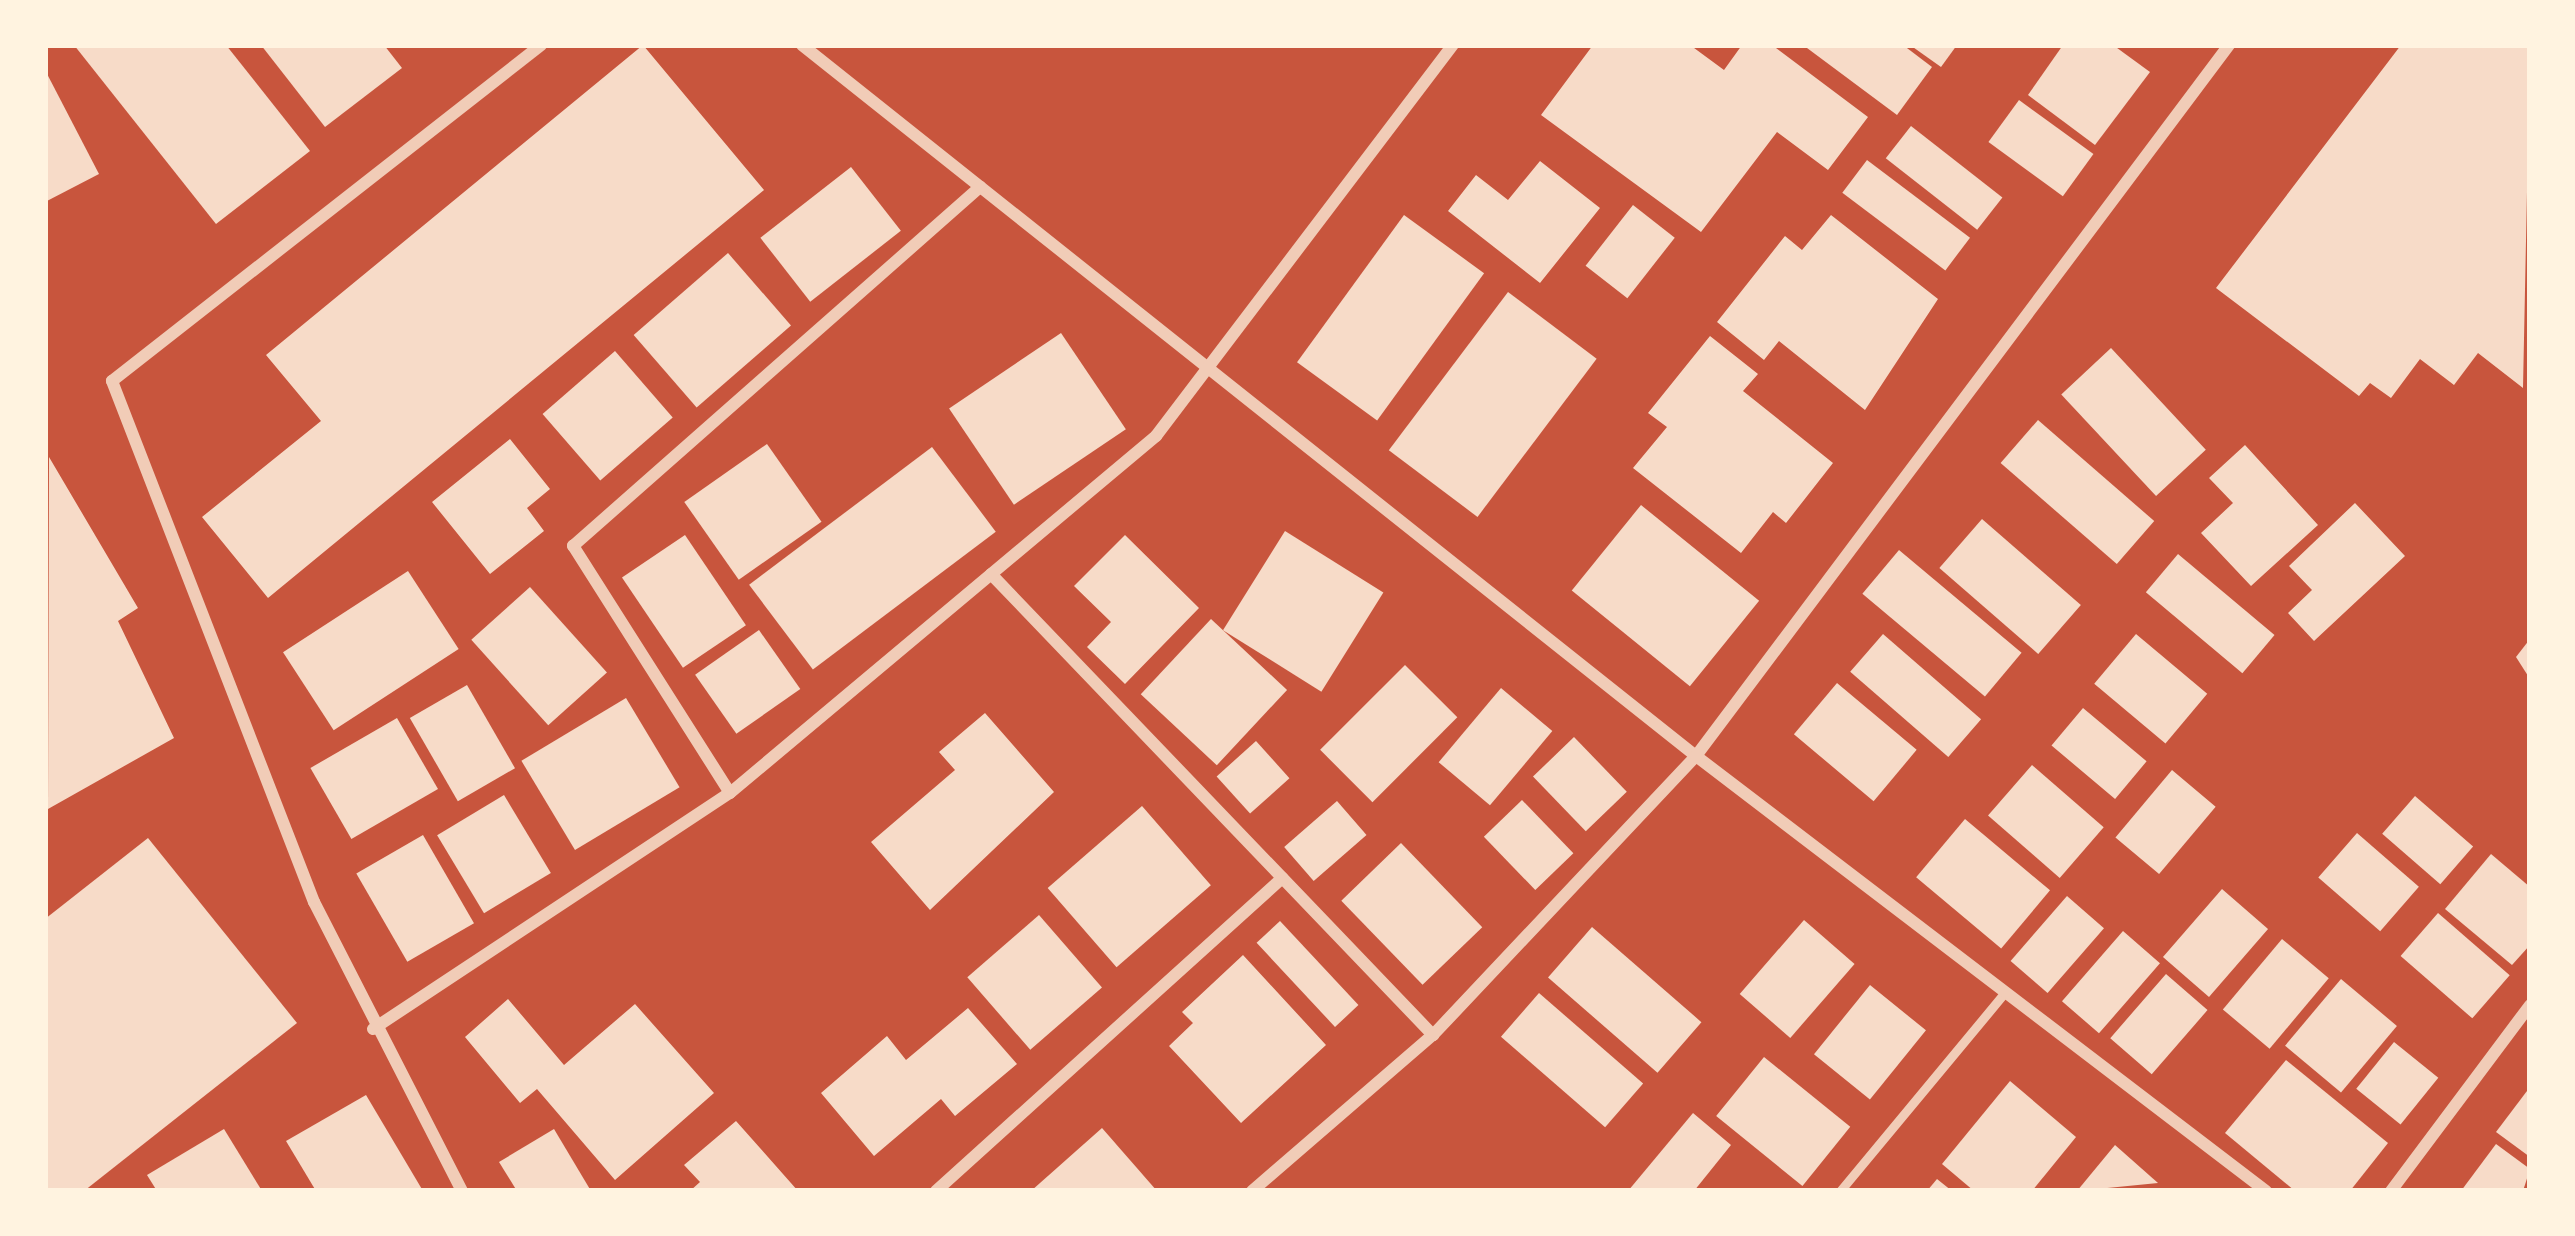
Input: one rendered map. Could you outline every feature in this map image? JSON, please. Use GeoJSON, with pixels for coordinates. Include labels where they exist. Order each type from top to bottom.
{"type":"FeatureCollection","features":[{"type":"Feature","properties":{"kind":"street"},"geometry":{"type":"LineString","coordinates":[[462,1191],[373,1029],[112,381],[541,45]]}},
{"type":"Feature","properties":{"kind":"street"},"geometry":{"type":"LineString","coordinates":[[802,45],[1696,756],[2266,1191]]}},
{"type":"Feature","properties":{"kind":"street"},"geometry":{"type":"LineString","coordinates":[[373,1029],[730,793],[1156,436],[1453,45]]}},
{"type":"Feature","properties":{"kind":"street"},"geometry":{"type":"LineString","coordinates":[[1252,1191],[1433,1035],[1696,756],[2229,45]]}},
{"type":"Feature","properties":{"kind":"street"},"geometry":{"type":"LineString","coordinates":[[730,793],[573,546],[980,187]]}},
{"type":"Feature","properties":{"kind":"street"},"geometry":{"type":"LineString","coordinates":[[991,574],[1433,1035]]}},
{"type":"Feature","properties":{"kind":"street"},"geometry":{"type":"LineString","coordinates":[[936,1191],[1282,878]]}},
{"type":"Feature","properties":{"kind":"street"},"geometry":{"type":"LineString","coordinates":[[2391,1191],[2530,1006]]}},
{"type":"Feature","properties":{"kind":"lane"},"geometry":{"type":"LineString","coordinates":[[1840,1191],[2005,992]]}},
{"type":"Feature","properties":{"kind":"building"},"geometry":{"type":"Polygon","coordinates":[[[74,45],[226,45],[310,151],[216,224],[74,45]]]}},
{"type":"Feature","properties":{"kind":"building"},"geometry":{"type":"Polygon","coordinates":[[[261,45],[384,45],[402,68],[325,127],[261,45]]]}},
{"type":"Feature","properties":{"kind":"building"},"geometry":{"type":"Polygon","coordinates":[[[643,45],[764,190],[268,598],[202,517],[321,421],[266,355],[643,45]]]}},
{"type":"Feature","properties":{"kind":"building"},"geometry":{"type":"Polygon","coordinates":[[[1593,45],[1690,45],[1724,70],[1742,45],[1772,45],[1868,117],[1828,170],[1777,132],[1701,232],[1541,115],[1593,45]]]}},
{"type":"Feature","properties":{"kind":"building"},"geometry":{"type":"Polygon","coordinates":[[[1803,45],[1903,45],[1932,67],[1897,115],[1803,45]]]}},
{"type":"Feature","properties":{"kind":"building"},"geometry":{"type":"Polygon","coordinates":[[[1910,45],[1957,45],[1941,67],[1910,45]]]}},
{"type":"Feature","properties":{"kind":"building"},"geometry":{"type":"Polygon","coordinates":[[[2063,45],[2113,45],[2150,72],[2095,145],[2028,95],[2063,45]]]}},
{"type":"Feature","properties":{"kind":"building"},"geometry":{"type":"Polygon","coordinates":[[[2401,45],[2530,45],[2523,388],[2478,353],[2454,385],[2420,359],[2391,398],[2370,383],[2359,396],[2216,288],[2401,45]]]}},
{"type":"Feature","properties":{"kind":"building"},"geometry":{"type":"Polygon","coordinates":[[[45,70],[99,174],[45,202],[45,70]]]}},
{"type":"Feature","properties":{"kind":"building"},"geometry":{"type":"Polygon","coordinates":[[[2019,100],[2093,154],[2063,196],[1988,142],[2019,100]]]}},
{"type":"Feature","properties":{"kind":"building"},"geometry":{"type":"Polygon","coordinates":[[[1911,126],[2002,197],[1977,230],[1886,158],[1911,126]]]}},
{"type":"Feature","properties":{"kind":"building"},"geometry":{"type":"Polygon","coordinates":[[[1867,160],[1970,238],[1945,270],[1842,193],[1867,160]]]}},
{"type":"Feature","properties":{"kind":"building"},"geometry":{"type":"Polygon","coordinates":[[[1540,161],[1600,208],[1540,283],[1448,211],[1476,175],[1508,200],[1540,161]]]}},
{"type":"Feature","properties":{"kind":"building"},"geometry":{"type":"Polygon","coordinates":[[[851,167],[901,231],[810,302],[760,238],[851,167]]]}},
{"type":"Feature","properties":{"kind":"building"},"geometry":{"type":"Polygon","coordinates":[[[1633,205],[1675,238],[1627,298],[1586,266],[1633,205]]]}},
{"type":"Feature","properties":{"kind":"building"},"geometry":{"type":"Polygon","coordinates":[[[1404,215],[1484,273],[1377,420],[1297,362],[1404,215]]]}},
{"type":"Feature","properties":{"kind":"building"},"geometry":{"type":"Polygon","coordinates":[[[1831,215],[1938,299],[1865,410],[1779,341],[1764,360],[1717,322],[1785,236],[1802,250],[1831,215]]]}},
{"type":"Feature","properties":{"kind":"building"},"geometry":{"type":"Polygon","coordinates":[[[728,253],[791,325],[697,407],[634,335],[728,253]]]}},
{"type":"Feature","properties":{"kind":"building"},"geometry":{"type":"Polygon","coordinates":[[[1508,292],[1597,359],[1477,517],[1389,450],[1508,292]]]}},
{"type":"Feature","properties":{"kind":"building"},"geometry":{"type":"Polygon","coordinates":[[[1061,333],[1126,429],[1014,505],[949,408],[1061,333]]]}},
{"type":"Feature","properties":{"kind":"building"},"geometry":{"type":"Polygon","coordinates":[[[1710,336],[1758,374],[1743,391],[1833,463],[1786,523],[1773,512],[1741,553],[1633,468],[1667,427],[1648,413],[1710,336]]]}},
{"type":"Feature","properties":{"kind":"building"},"geometry":{"type":"Polygon","coordinates":[[[2111,348],[2206,450],[2156,496],[2061,394],[2111,348]]]}},
{"type":"Feature","properties":{"kind":"building"},"geometry":{"type":"Polygon","coordinates":[[[615,351],[673,417],[600,480],[543,414],[615,351]]]}},
{"type":"Feature","properties":{"kind":"building"},"geometry":{"type":"Polygon","coordinates":[[[2038,420],[2154,521],[2117,564],[2001,463],[2038,420]]]}},
{"type":"Feature","properties":{"kind":"building"},"geometry":{"type":"Polygon","coordinates":[[[510,439],[550,489],[527,508],[544,531],[490,574],[432,502],[510,439]]]}},
{"type":"Feature","properties":{"kind":"building"},"geometry":{"type":"Polygon","coordinates":[[[767,444],[821,522],[739,580],[684,502],[767,444]]]}},
{"type":"Feature","properties":{"kind":"building"},"geometry":{"type":"Polygon","coordinates":[[[2245,445],[2318,525],[2251,586],[2201,533],[2233,503],[2209,478],[2245,445]]]}},
{"type":"Feature","properties":{"kind":"building"},"geometry":{"type":"Polygon","coordinates":[[[932,447],[996,532],[813,669],[749,585],[932,447]]]}},
{"type":"Feature","properties":{"kind":"building"},"geometry":{"type":"Polygon","coordinates":[[[49,457],[138,608],[118,621],[174,738],[48,809],[49,457]]]}},
{"type":"Feature","properties":{"kind":"building"},"geometry":{"type":"Polygon","coordinates":[[[2355,503],[2405,556],[2314,641],[2288,613],[2312,590],[2289,566],[2355,503]]]}},
{"type":"Feature","properties":{"kind":"building"},"geometry":{"type":"Polygon","coordinates":[[[1641,505],[1759,601],[1690,686],[1572,590],[1641,505]]]}},
{"type":"Feature","properties":{"kind":"building"},"geometry":{"type":"Polygon","coordinates":[[[1982,519],[2081,605],[2038,654],[1939,568],[1982,519]]]}},
{"type":"Feature","properties":{"kind":"building"},"geometry":{"type":"Polygon","coordinates":[[[1285,531],[1383,592],[1321,692],[1223,630],[1285,531]]]}},
{"type":"Feature","properties":{"kind":"building"},"geometry":{"type":"Polygon","coordinates":[[[685,535],[746,625],[683,668],[622,577],[685,535]]]}},
{"type":"Feature","properties":{"kind":"building"},"geometry":{"type":"Polygon","coordinates":[[[1125,535],[1199,608],[1125,684],[1087,647],[1111,622],[1074,586],[1125,535]]]}},
{"type":"Feature","properties":{"kind":"building"},"geometry":{"type":"Polygon","coordinates":[[[1899,550],[2022,653],[1985,697],[1862,594],[1899,550]]]}},
{"type":"Feature","properties":{"kind":"building"},"geometry":{"type":"Polygon","coordinates":[[[2178,554],[2275,635],[2242,673],[2146,592],[2178,554]]]}},
{"type":"Feature","properties":{"kind":"building"},"geometry":{"type":"Polygon","coordinates":[[[408,571],[459,649],[334,730],[283,652],[408,571]]]}},
{"type":"Feature","properties":{"kind":"building"},"geometry":{"type":"Polygon","coordinates":[[[530,587],[607,672],[548,725],[471,640],[530,587]]]}},
{"type":"Feature","properties":{"kind":"building"},"geometry":{"type":"Polygon","coordinates":[[[1211,619],[1287,690],[1217,765],[1141,694],[1211,619]]]}},
{"type":"Feature","properties":{"kind":"building"},"geometry":{"type":"Polygon","coordinates":[[[759,630],[800,689],[736,734],[695,675],[759,630]]]}},
{"type":"Feature","properties":{"kind":"building"},"geometry":{"type":"Polygon","coordinates":[[[1883,634],[1981,719],[1948,757],[1850,672],[1883,634]]]}},
{"type":"Feature","properties":{"kind":"building"},"geometry":{"type":"Polygon","coordinates":[[[2136,634],[2207,694],[2165,744],[2094,684],[2136,634]]]}},
{"type":"Feature","properties":{"kind":"building"},"geometry":{"type":"Polygon","coordinates":[[[2530,639],[2530,679],[2516,657],[2530,639]]]}},
{"type":"Feature","properties":{"kind":"building"},"geometry":{"type":"Polygon","coordinates":[[[1405,665],[1457,717],[1372,802],[1320,750],[1405,665]]]}},
{"type":"Feature","properties":{"kind":"building"},"geometry":{"type":"Polygon","coordinates":[[[1837,683],[1917,750],[1874,801],[1794,734],[1837,683]]]}},
{"type":"Feature","properties":{"kind":"building"},"geometry":{"type":"Polygon","coordinates":[[[467,685],[515,768],[458,801],[410,718],[467,685]]]}},
{"type":"Feature","properties":{"kind":"building"},"geometry":{"type":"Polygon","coordinates":[[[1501,688],[1552,731],[1490,805],[1439,762],[1501,688]]]}},
{"type":"Feature","properties":{"kind":"building"},"geometry":{"type":"Polygon","coordinates":[[[626,698],[680,787],[575,850],[521,761],[626,698]]]}},
{"type":"Feature","properties":{"kind":"building"},"geometry":{"type":"Polygon","coordinates":[[[2083,708],[2147,761],[2115,799],[2052,746],[2083,708]]]}},
{"type":"Feature","properties":{"kind":"building"},"geometry":{"type":"Polygon","coordinates":[[[985,713],[1054,792],[930,910],[871,842],[955,770],[939,752],[985,713]]]}},
{"type":"Feature","properties":{"kind":"building"},"geometry":{"type":"Polygon","coordinates":[[[397,718],[438,789],[351,839],[310,768],[397,718]]]}},
{"type":"Feature","properties":{"kind":"building"},"geometry":{"type":"Polygon","coordinates":[[[1574,737],[1627,792],[1586,831],[1533,777],[1574,737]]]}},
{"type":"Feature","properties":{"kind":"building"},"geometry":{"type":"Polygon","coordinates":[[[1256,741],[1289,778],[1250,814],[1217,776],[1256,741]]]}},
{"type":"Feature","properties":{"kind":"building"},"geometry":{"type":"Polygon","coordinates":[[[2032,765],[2104,827],[2060,878],[1988,816],[2032,765]]]}},
{"type":"Feature","properties":{"kind":"building"},"geometry":{"type":"Polygon","coordinates":[[[2172,770],[2216,807],[2159,874],[2115,837],[2172,770]]]}},
{"type":"Feature","properties":{"kind":"building"},"geometry":{"type":"Polygon","coordinates":[[[504,795],[551,873],[484,913],[437,835],[504,795]]]}},
{"type":"Feature","properties":{"kind":"building"},"geometry":{"type":"Polygon","coordinates":[[[2415,796],[2473,847],[2440,884],[2382,834],[2415,796]]]}},
{"type":"Feature","properties":{"kind":"building"},"geometry":{"type":"Polygon","coordinates":[[[1522,800],[1573,853],[1535,890],[1484,837],[1522,800]]]}},
{"type":"Feature","properties":{"kind":"building"},"geometry":{"type":"Polygon","coordinates":[[[1337,801],[1367,835],[1314,881],[1284,847],[1337,801]]]}},
{"type":"Feature","properties":{"kind":"building"},"geometry":{"type":"Polygon","coordinates":[[[1142,806],[1211,885],[1117,967],[1048,888],[1142,806]]]}},
{"type":"Feature","properties":{"kind":"building"},"geometry":{"type":"Polygon","coordinates":[[[1965,819],[2050,890],[2001,949],[1916,877],[1965,819]]]}},
{"type":"Feature","properties":{"kind":"building"},"geometry":{"type":"Polygon","coordinates":[[[2357,833],[2419,887],[2380,931],[2318,878],[2357,833]]]}},
{"type":"Feature","properties":{"kind":"building"},"geometry":{"type":"Polygon","coordinates":[[[423,835],[474,923],[407,962],[356,874],[423,835]]]}},
{"type":"Feature","properties":{"kind":"building"},"geometry":{"type":"Polygon","coordinates":[[[148,838],[297,1023],[84,1191],[45,1191],[45,919],[148,838]]]}},
{"type":"Feature","properties":{"kind":"building"},"geometry":{"type":"Polygon","coordinates":[[[1401,843],[1482,927],[1423,985],[1341,901],[1401,843]]]}},
{"type":"Feature","properties":{"kind":"building"},"geometry":{"type":"Polygon","coordinates":[[[2491,854],[2530,887],[2530,945],[2512,965],[2445,909],[2491,854]]]}},
{"type":"Feature","properties":{"kind":"building"},"geometry":{"type":"Polygon","coordinates":[[[2222,889],[2268,929],[2209,997],[2163,957],[2222,889]]]}},
{"type":"Feature","properties":{"kind":"building"},"geometry":{"type":"Polygon","coordinates":[[[2067,896],[2104,928],[2048,993],[2011,961],[2067,896]]]}},
{"type":"Feature","properties":{"kind":"building"},"geometry":{"type":"Polygon","coordinates":[[[2438,913],[2510,975],[2472,1018],[2401,956],[2438,913]]]}},
{"type":"Feature","properties":{"kind":"building"},"geometry":{"type":"Polygon","coordinates":[[[1039,915],[1102,987],[1030,1050],[967,977],[1039,915]]]}},
{"type":"Feature","properties":{"kind":"building"},"geometry":{"type":"Polygon","coordinates":[[[1804,920],[1855,964],[1790,1038],[1740,994],[1804,920]]]}},
{"type":"Feature","properties":{"kind":"building"},"geometry":{"type":"Polygon","coordinates":[[[1280,921],[1358,1005],[1335,1027],[1257,943],[1280,921]]]}},
{"type":"Feature","properties":{"kind":"building"},"geometry":{"type":"Polygon","coordinates":[[[1592,927],[1701,1022],[1657,1073],[1548,978],[1592,927]]]}},
{"type":"Feature","properties":{"kind":"building"},"geometry":{"type":"Polygon","coordinates":[[[2123,931],[2160,963],[2099,1033],[2062,1001],[2123,931]]]}},
{"type":"Feature","properties":{"kind":"building"},"geometry":{"type":"Polygon","coordinates":[[[2282,939],[2329,978],[2270,1049],[2223,1009],[2282,939]]]}},
{"type":"Feature","properties":{"kind":"building"},"geometry":{"type":"Polygon","coordinates":[[[1243,955],[1326,1045],[1241,1123],[1169,1046],[1193,1023],[1182,1012],[1243,955]]]}},
{"type":"Feature","properties":{"kind":"building"},"geometry":{"type":"Polygon","coordinates":[[[2166,974],[2208,1010],[2152,1074],[2110,1038],[2166,974]]]}},
{"type":"Feature","properties":{"kind":"building"},"geometry":{"type":"Polygon","coordinates":[[[2341,979],[2397,1026],[2341,1093],[2285,1046],[2341,979]]]}},
{"type":"Feature","properties":{"kind":"building"},"geometry":{"type":"Polygon","coordinates":[[[1870,985],[1926,1030],[1870,1099],[1814,1054],[1870,985]]]}},
{"type":"Feature","properties":{"kind":"building"},"geometry":{"type":"Polygon","coordinates":[[[1539,993],[1643,1084],[1605,1127],[1501,1037],[1539,993]]]}},
{"type":"Feature","properties":{"kind":"building"},"geometry":{"type":"Polygon","coordinates":[[[508,999],[564,1065],[635,1004],[714,1093],[615,1180],[537,1089],[520,1103],[465,1037],[508,999]]]}},
{"type":"Feature","properties":{"kind":"building"},"geometry":{"type":"Polygon","coordinates":[[[968,1008],[1017,1064],[955,1116],[941,1099],[874,1156],[821,1093],[887,1036],[906,1060],[968,1008]]]}},
{"type":"Feature","properties":{"kind":"building"},"geometry":{"type":"Polygon","coordinates":[[[2394,1042],[2438,1078],[2401,1125],[2356,1089],[2394,1042]]]}},
{"type":"Feature","properties":{"kind":"building"},"geometry":{"type":"Polygon","coordinates":[[[1764,1057],[1850,1127],[1802,1186],[1716,1116],[1764,1057]]]}},
{"type":"Feature","properties":{"kind":"building"},"geometry":{"type":"Polygon","coordinates":[[[2286,1060],[2388,1143],[2350,1191],[2295,1191],[2225,1133],[2286,1060]]]}},
{"type":"Feature","properties":{"kind":"building"},"geometry":{"type":"Polygon","coordinates":[[[2010,1081],[2076,1137],[2032,1191],[1974,1191],[1942,1164],[2010,1081]]]}},
{"type":"Feature","properties":{"kind":"building"},"geometry":{"type":"Polygon","coordinates":[[[2530,1087],[2530,1157],[2496,1132],[2530,1087]]]}},
{"type":"Feature","properties":{"kind":"building"},"geometry":{"type":"Polygon","coordinates":[[[366,1095],[423,1191],[316,1191],[286,1141],[366,1095]]]}},
{"type":"Feature","properties":{"kind":"building"},"geometry":{"type":"Polygon","coordinates":[[[1693,1113],[1731,1145],[1694,1191],[1628,1191],[1693,1113]]]}},
{"type":"Feature","properties":{"kind":"building"},"geometry":{"type":"Polygon","coordinates":[[[736,1121],[798,1191],[690,1191],[700,1182],[684,1165],[736,1121]]]}},
{"type":"Feature","properties":{"kind":"building"},"geometry":{"type":"Polygon","coordinates":[[[1102,1128],[1157,1191],[1031,1191],[1102,1128]]]}},
{"type":"Feature","properties":{"kind":"building"},"geometry":{"type":"Polygon","coordinates":[[[224,1129],[262,1191],[157,1191],[147,1175],[224,1129]]]}},
{"type":"Feature","properties":{"kind":"building"},"geometry":{"type":"Polygon","coordinates":[[[554,1129],[591,1191],[517,1191],[499,1162],[554,1129]]]}},
{"type":"Feature","properties":{"kind":"building"},"geometry":{"type":"Polygon","coordinates":[[[2496,1144],[2530,1169],[2523,1191],[2461,1191],[2496,1144]]]}},
{"type":"Feature","properties":{"kind":"building"},"geometry":{"type":"Polygon","coordinates":[[[2115,1145],[2158,1183],[2077,1191],[2115,1145]]]}},
{"type":"Feature","properties":{"kind":"building"},"geometry":{"type":"Polygon","coordinates":[[[1937,1179],[1952,1191],[1927,1191],[1937,1179]]]}}]}
